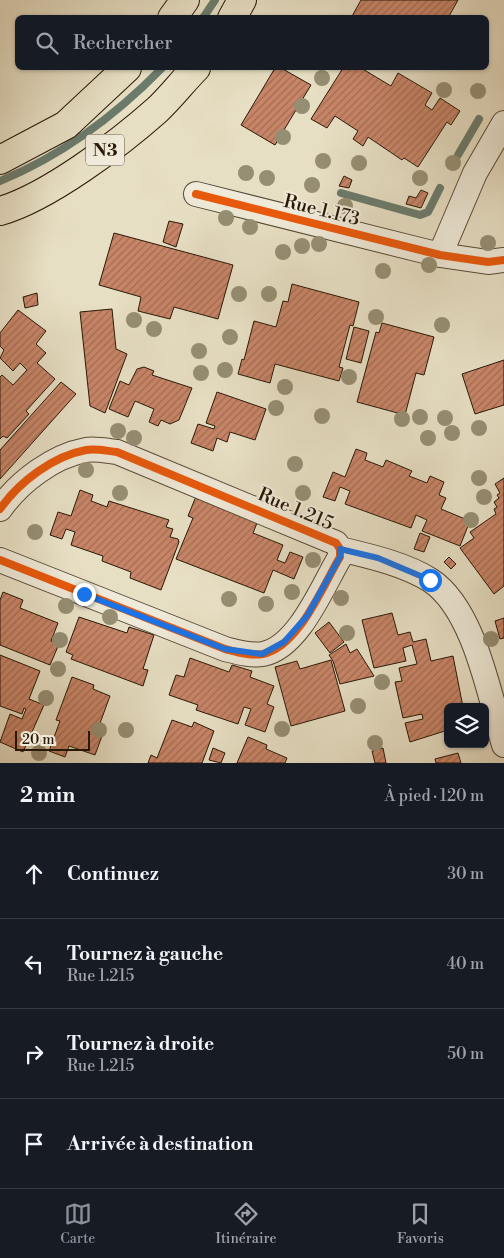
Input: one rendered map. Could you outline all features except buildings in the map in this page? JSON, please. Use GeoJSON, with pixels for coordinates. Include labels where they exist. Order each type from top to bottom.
{"type":"FeatureCollection","features":[{"type":"Feature","properties":{"kind":"highway"},"geometry":{"type":"LineString","coordinates":[[174,15],[185,0]]}},
{"type":"Feature","properties":{"kind":"highway"},"geometry":{"type":"LineString","coordinates":[[234,15],[242,0]]}},
{"type":"Feature","properties":{"kind":"highway","name":"N3"},"geometry":{"type":"LineString","coordinates":[[0,160],[66,125],[125,70]]}},
{"type":"Feature","properties":{"kind":"highway","name":"N3"},"geometry":{"type":"LineString","coordinates":[[0,211],[47,189],[84,166],[157,109],[194,70]]}},
{"type":"Feature","properties":{"kind":"street"},"geometry":{"type":"LineString","coordinates":[[440,255],[475,173],[504,123]]}},
{"type":"Feature","properties":{"kind":"street","name":"Rue 1.173"},"geometry":{"type":"LineString","coordinates":[[196,194],[440,255],[488,262],[504,260]]}},
{"type":"Feature","properties":{"kind":"street","name":"Rue 1.215"},"geometry":{"type":"LineString","coordinates":[[0,509],[26,481],[54,461],[86,450],[117,452],[336,543],[340,549],[340,557],[307,616],[284,642],[269,652],[253,655],[225,649],[0,560]]}},
{"type":"Feature","properties":{"kind":"street"},"geometry":{"type":"LineString","coordinates":[[340,549],[378,558],[430,580],[457,608],[469,628],[504,744]]}},
{"type":"Feature","properties":{"kind":"waterway"},"geometry":{"type":"LineString","coordinates":[[205,15],[215,0]]}},
{"type":"Feature","properties":{"kind":"waterway"},"geometry":{"type":"LineString","coordinates":[[0,181],[45,159],[87,133],[126,102],[160,70]]}},
{"type":"Feature","properties":{"kind":"waterway"},"geometry":{"type":"LineString","coordinates":[[458,155],[479,119]]}},
{"type":"Feature","properties":{"kind":"waterway"},"geometry":{"type":"LineString","coordinates":[[341,193],[420,215],[428,212],[440,188]]}},
{"type":"Feature","properties":{"kind":"cycle path"},"geometry":{"type":"LineString","coordinates":[[196,194],[440,255],[488,262],[504,260]]}},
{"type":"Feature","properties":{"kind":"cycle path"},"geometry":{"type":"LineString","coordinates":[[0,509],[17,489],[49,464],[74,453],[90,449],[101,450],[117,452],[336,543],[340,549],[340,557],[299,628],[276,649],[263,654],[225,649],[0,560]]}},
{"type":"Feature","properties":{"kind":"route"},"geometry":{"type":"LineString","coordinates":[[84,594],[225,649],[253,655],[269,652],[284,642],[307,616],[340,557],[340,549],[378,558],[430,580]]}}]}
